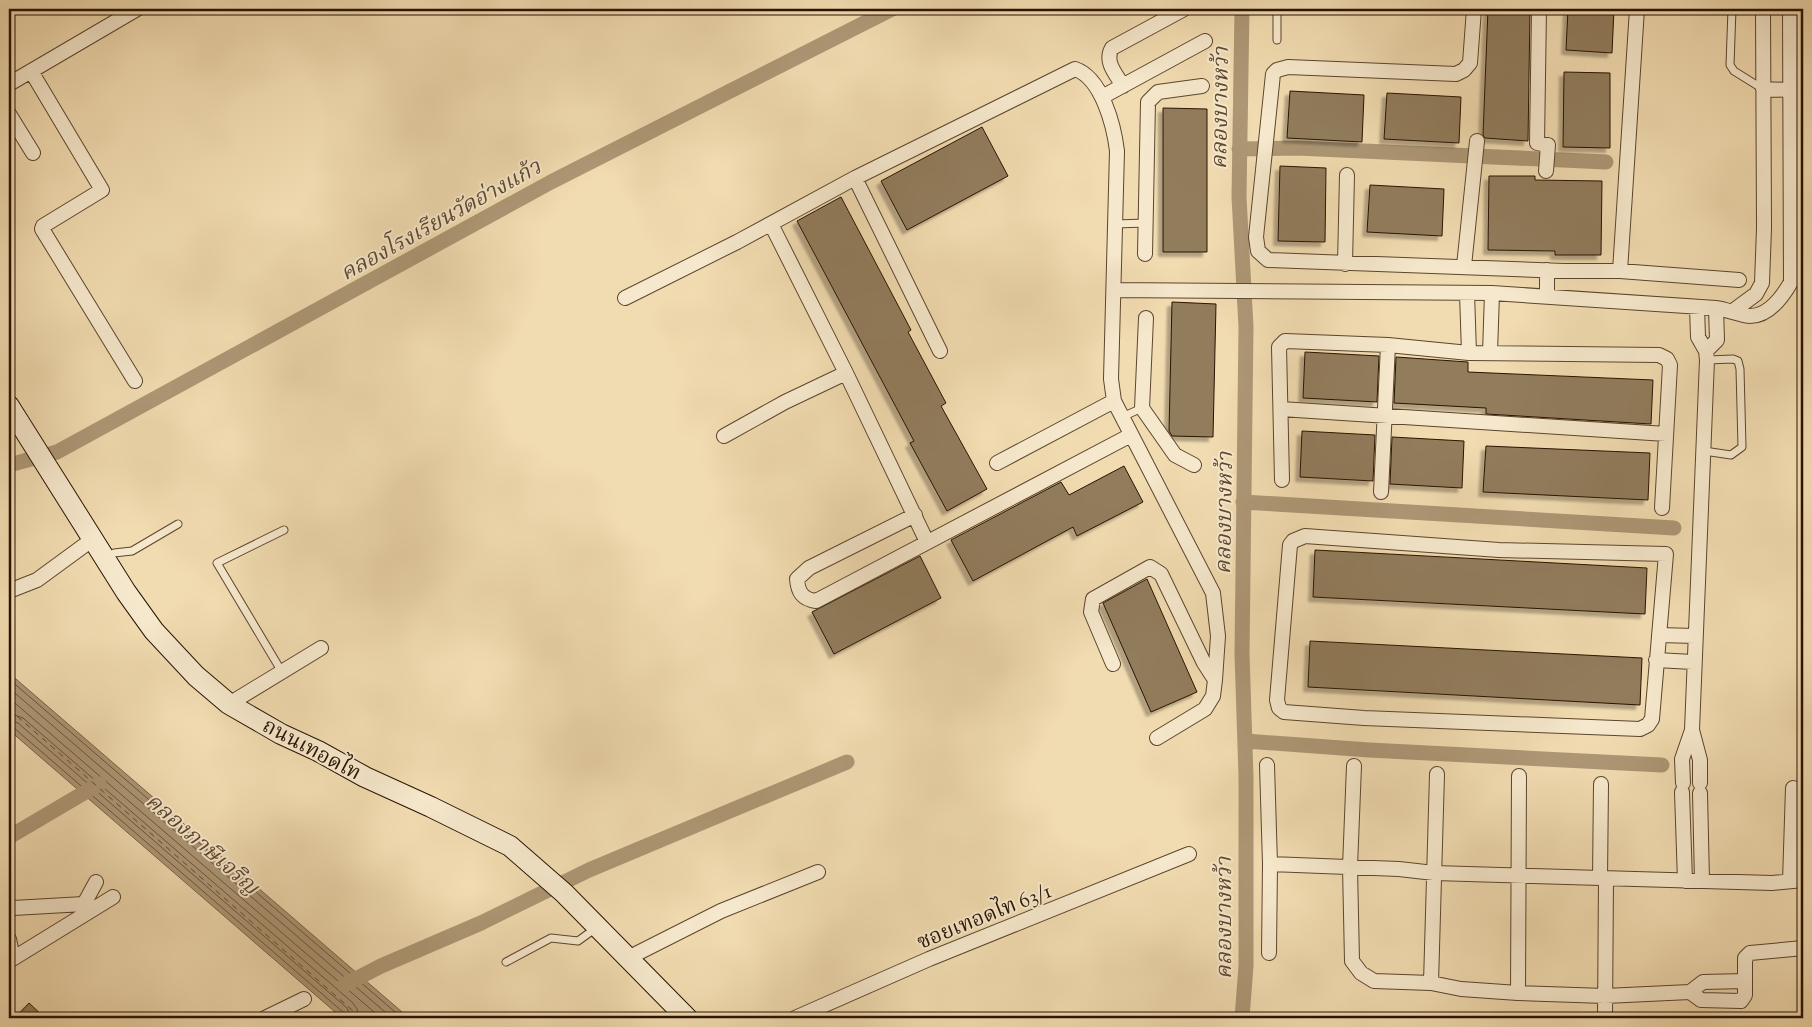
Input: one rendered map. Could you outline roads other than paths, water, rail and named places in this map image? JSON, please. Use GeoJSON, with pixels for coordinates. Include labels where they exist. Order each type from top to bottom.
{"type":"FeatureCollection","features":[{"type":"Feature","properties":{"kind":"main road","name":"ถนนเทอดไท"},"geometry":{"type":"LineString","coordinates":[[9,406],[105,558],[154,631],[196,676],[229,704],[365,777],[510,846],[543,878],[560,890],[686,1018]]}},
{"type":"Feature","properties":{"kind":"street"},"geometry":{"type":"LineString","coordinates":[[9,84],[137,9]]}},
{"type":"Feature","properties":{"kind":"street"},"geometry":{"type":"LineString","coordinates":[[1124,86],[1109,62],[1108,55],[1112,48],[1184,9]]}},
{"type":"Feature","properties":{"kind":"street"},"geometry":{"type":"LineString","coordinates":[[1474,9],[1470,63],[1464,70],[1456,74],[1288,67],[1277,70],[1273,74],[1256,237],[1258,251],[1268,260],[1345,264],[1620,271],[1739,280]]}},
{"type":"Feature","properties":{"kind":"street"},"geometry":{"type":"LineString","coordinates":[[1539,9],[1538,143],[1551,147],[1546,169]]}},
{"type":"Feature","properties":{"kind":"street"},"geometry":{"type":"LineString","coordinates":[[1620,271],[1637,9]]}},
{"type":"Feature","properties":{"kind":"street"},"geometry":{"type":"LineString","coordinates":[[1733,310],[1756,294],[1762,283],[1764,228],[1763,9]]}},
{"type":"Feature","properties":{"kind":"street"},"geometry":{"type":"LineString","coordinates":[[1114,290],[1492,293],[1716,308],[1733,310],[1748,316],[1763,312],[1778,301],[1790,282],[1790,9]]}},
{"type":"Feature","properties":{"kind":"street"},"geometry":{"type":"LineString","coordinates":[[1102,97],[1205,40]]}},
{"type":"Feature","properties":{"kind":"street"},"geometry":{"type":"LineString","coordinates":[[625,298],[771,224],[855,178],[1075,69],[1083,73],[1102,97],[1114,128],[1117,151],[1111,379],[1114,401],[1213,593],[1218,636],[1213,696],[1205,709],[1158,738]]}},
{"type":"Feature","properties":{"kind":"street"},"geometry":{"type":"LineString","coordinates":[[31,71],[102,190],[43,226],[42,229],[135,381]]}},
{"type":"Feature","properties":{"kind":"street"},"geometry":{"type":"LineString","coordinates":[[1145,254],[1148,102],[1158,92],[1202,86]]}},
{"type":"Feature","properties":{"kind":"street"},"geometry":{"type":"LineString","coordinates":[[1763,89],[1789,90]]}},
{"type":"Feature","properties":{"kind":"street"},"geometry":{"type":"LineString","coordinates":[[9,114],[33,153]]}},
{"type":"Feature","properties":{"kind":"street"},"geometry":{"type":"LineString","coordinates":[[1464,266],[1476,146]]}},
{"type":"Feature","properties":{"kind":"street"},"geometry":{"type":"LineString","coordinates":[[1345,264],[1347,174]]}},
{"type":"Feature","properties":{"kind":"street"},"geometry":{"type":"LineString","coordinates":[[855,178],[940,351]]}},
{"type":"Feature","properties":{"kind":"street"},"geometry":{"type":"LineString","coordinates":[[771,224],[846,373],[927,542]]}},
{"type":"Feature","properties":{"kind":"street"},"geometry":{"type":"LineString","coordinates":[[1547,270],[1547,296]]}},
{"type":"Feature","properties":{"kind":"street"},"geometry":{"type":"LineString","coordinates":[[1467,293],[1469,353]]}},
{"type":"Feature","properties":{"kind":"street"},"geometry":{"type":"LineString","coordinates":[[1490,353],[1492,293]]}},
{"type":"Feature","properties":{"kind":"street"},"geometry":{"type":"LineString","coordinates":[[1698,307],[1698,337],[1707,355],[1692,730],[1700,760],[1702,881]]}},
{"type":"Feature","properties":{"kind":"street"},"geometry":{"type":"LineString","coordinates":[[1707,355],[1717,340],[1716,308]]}},
{"type":"Feature","properties":{"kind":"street"},"geometry":{"type":"LineString","coordinates":[[1146,318],[1142,408],[1175,455],[1182,461],[1194,465]]}},
{"type":"Feature","properties":{"kind":"street"},"geometry":{"type":"LineString","coordinates":[[1282,480],[1279,346],[1285,341],[1388,345],[1469,353],[1659,355],[1667,360],[1670,365],[1662,508]]}},
{"type":"Feature","properties":{"kind":"street"},"geometry":{"type":"LineString","coordinates":[[1381,492],[1383,416],[1388,345]]}},
{"type":"Feature","properties":{"kind":"street"},"geometry":{"type":"LineString","coordinates":[[724,436],[785,402],[846,373]]}},
{"type":"Feature","properties":{"kind":"street"},"geometry":{"type":"LineString","coordinates":[[997,463],[1114,401]]}},
{"type":"Feature","properties":{"kind":"street"},"geometry":{"type":"LineString","coordinates":[[1281,409],[1666,434]]}},
{"type":"Feature","properties":{"kind":"street"},"geometry":{"type":"LineString","coordinates":[[915,516],[809,568],[797,579],[801,594],[807,599],[816,601],[1131,436]]}},
{"type":"Feature","properties":{"kind":"street"},"geometry":{"type":"LineString","coordinates":[[1305,536],[1499,550],[1666,554],[1659,635],[1652,719],[1648,725],[1640,729],[1364,718],[1284,712],[1279,708],[1277,700],[1290,545],[1305,536]]}},
{"type":"Feature","properties":{"kind":"street"},"geometry":{"type":"LineString","coordinates":[[9,591],[37,580],[93,539]]}},
{"type":"Feature","properties":{"kind":"street"},"geometry":{"type":"LineString","coordinates":[[1113,664],[1091,612],[1091,603],[1093,599],[1150,567],[1161,574],[1204,663],[1215,680]]}},
{"type":"Feature","properties":{"kind":"street"},"geometry":{"type":"LineString","coordinates":[[1659,635],[1695,636]]}},
{"type":"Feature","properties":{"kind":"street"},"geometry":{"type":"LineString","coordinates":[[229,704],[321,648]]}},
{"type":"Feature","properties":{"kind":"street"},"geometry":{"type":"LineString","coordinates":[[1656,660],[1694,662]]}},
{"type":"Feature","properties":{"kind":"street"},"geometry":{"type":"LineString","coordinates":[[1685,881],[1682,759],[1692,730]]}},
{"type":"Feature","properties":{"kind":"street"},"geometry":{"type":"LineString","coordinates":[[1267,765],[1270,864],[1269,953]]}},
{"type":"Feature","properties":{"kind":"street"},"geometry":{"type":"LineString","coordinates":[[1354,766],[1350,867],[1352,961],[1361,973],[1374,981],[1431,983],[1461,989],[1518,993],[1605,996],[1690,992],[1703,982],[1745,981]]}},
{"type":"Feature","properties":{"kind":"street"},"geometry":{"type":"LineString","coordinates":[[1431,983],[1437,774]]}},
{"type":"Feature","properties":{"kind":"street"},"geometry":{"type":"LineString","coordinates":[[1518,993],[1519,776]]}},
{"type":"Feature","properties":{"kind":"street"},"geometry":{"type":"LineString","coordinates":[[1601,784],[1605,1018]]}},
{"type":"Feature","properties":{"kind":"street"},"geometry":{"type":"LineString","coordinates":[[1270,864],[1399,868],[1434,873],[1518,876],[1685,881],[1797,881],[1793,788]]}},
{"type":"Feature","properties":{"kind":"street","name":"ซอยเทอดไท 63/1"},"geometry":{"type":"LineString","coordinates":[[795,1018],[929,959],[1189,854]]}},
{"type":"Feature","properties":{"kind":"street"},"geometry":{"type":"LineString","coordinates":[[626,958],[721,911],[818,872]]}},
{"type":"Feature","properties":{"kind":"street"},"geometry":{"type":"LineString","coordinates":[[9,911],[13,908],[84,904],[96,882]]}},
{"type":"Feature","properties":{"kind":"street"},"geometry":{"type":"LineString","coordinates":[[9,962],[113,897]]}},
{"type":"Feature","properties":{"kind":"street"},"geometry":{"type":"LineString","coordinates":[[9,939],[12,954],[9,962]]}},
{"type":"Feature","properties":{"kind":"street"},"geometry":{"type":"LineString","coordinates":[[1690,992],[1701,1000],[1741,1001],[1746,995],[1745,958],[1750,953],[1803,948]]}},
{"type":"Feature","properties":{"kind":"street"},"geometry":{"type":"LineString","coordinates":[[265,1018],[304,999]]}},
{"type":"Feature","properties":{"kind":"lane"},"geometry":{"type":"LineString","coordinates":[[1277,9],[1278,40]]}},
{"type":"Feature","properties":{"kind":"lane"},"geometry":{"type":"LineString","coordinates":[[1732,9],[1730,65],[1734,71],[1763,89]]}},
{"type":"Feature","properties":{"kind":"lane"},"geometry":{"type":"LineString","coordinates":[[1115,224],[1146,223]]}},
{"type":"Feature","properties":{"kind":"lane"},"geometry":{"type":"LineString","coordinates":[[1704,451],[1731,455],[1738,452],[1742,447],[1740,369],[1738,361],[1707,355]]}},
{"type":"Feature","properties":{"kind":"lane"},"geometry":{"type":"LineString","coordinates":[[1121,417],[1142,408]]}},
{"type":"Feature","properties":{"kind":"lane"},"geometry":{"type":"LineString","coordinates":[[105,558],[114,553],[132,551],[178,524]]}},
{"type":"Feature","properties":{"kind":"lane"},"geometry":{"type":"LineString","coordinates":[[282,672],[217,563],[284,530]]}},
{"type":"Feature","properties":{"kind":"lane"},"geometry":{"type":"LineString","coordinates":[[506,962],[551,938],[578,941],[596,928]]}},
{"type":"Feature","properties":{"kind":"water","name":"คลองภาษีเจริญ"},"geometry":{"type":"Polygon","coordinates":[[[9,673],[409,1018],[342,1018],[9,730],[9,673]]]}},
{"type":"Feature","properties":{"kind":"waterway","name":"คลองโรงเรียนวัดอ่างแก้ว"},"geometry":{"type":"LineString","coordinates":[[9,465],[57,452],[551,182],[892,9]]}},
{"type":"Feature","properties":{"kind":"waterway","name":"คลองบางหว้า"},"geometry":{"type":"LineString","coordinates":[[1242,9],[1239,197],[1246,327],[1242,654],[1246,776],[1246,966],[1242,1018]]}},
{"type":"Feature","properties":{"kind":"waterway"},"geometry":{"type":"LineString","coordinates":[[1239,149],[1297,148],[1606,162]]}},
{"type":"Feature","properties":{"kind":"waterway"},"geometry":{"type":"LineString","coordinates":[[1243,502],[1674,528]]}},
{"type":"Feature","properties":{"kind":"waterway"},"geometry":{"type":"LineString","coordinates":[[1245,741],[1369,750],[1662,765]]}},
{"type":"Feature","properties":{"kind":"waterway"},"geometry":{"type":"LineString","coordinates":[[344,985],[381,966],[481,923],[589,870],[847,762]]}},
{"type":"Feature","properties":{"kind":"waterway"},"geometry":{"type":"LineString","coordinates":[[9,837],[99,784]]}}]}
